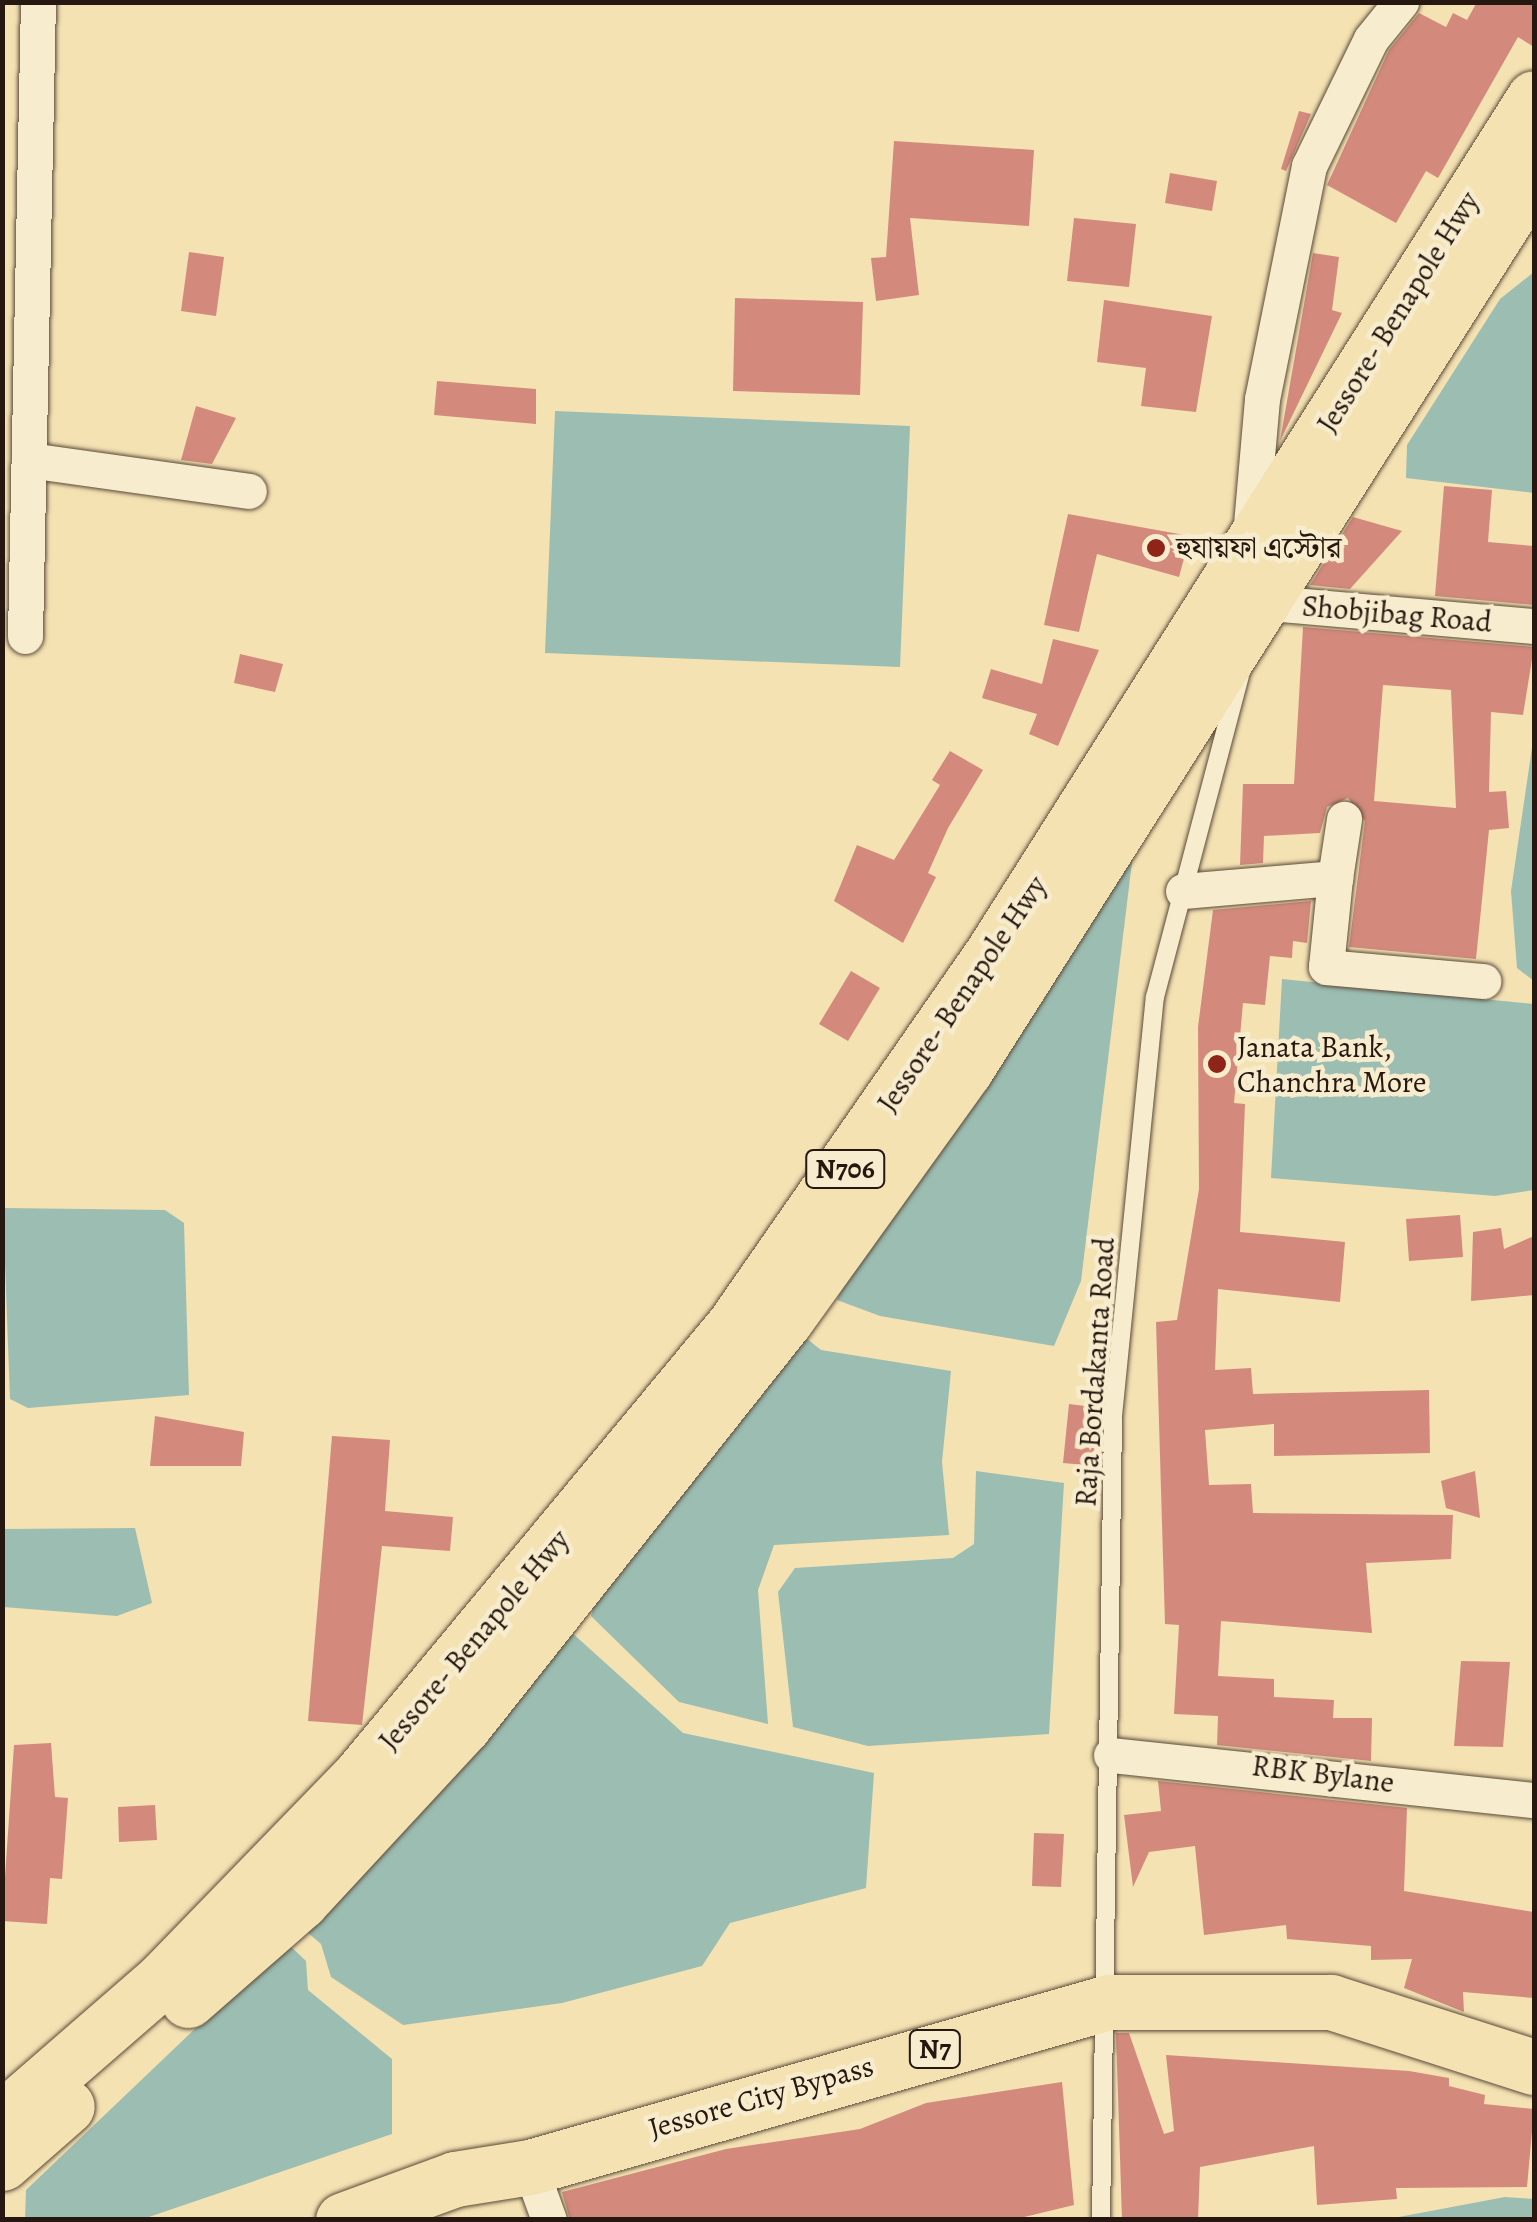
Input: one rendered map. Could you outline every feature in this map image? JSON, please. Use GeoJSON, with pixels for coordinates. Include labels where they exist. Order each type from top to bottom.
{"type":"FeatureCollection","features":[{"type":"Feature","properties":{"kind":"highway","name":"Jessore- Benapole Hwy"},"geometry":{"type":"LineString","coordinates":[[2,2119],[164,1978],[359,1777],[734,1325],[995,949],[1534,98]]}},
{"type":"Feature","properties":{"kind":"highway","name":"Jessore- Benapole Hwy"},"geometry":{"type":"LineString","coordinates":[[2,2163],[301,1901],[464,1725],[636,1515],[965,1070],[1534,174]]}},
{"type":"Feature","properties":{"kind":"highway","name":"Jessore City Bypass"},"geometry":{"type":"LineString","coordinates":[[343,2220],[455,2179],[530,2167],[1109,2002],[1331,2002],[1534,2067]]}},
{"type":"Feature","properties":{"kind":"street"},"geometry":{"type":"LineString","coordinates":[[25,636],[38,2]]}},
{"type":"Feature","properties":{"kind":"street"},"geometry":{"type":"LineString","coordinates":[[1249,546],[1262,399],[1309,166],[1371,39],[1402,2]]}},
{"type":"Feature","properties":{"kind":"street"},"geometry":{"type":"LineString","coordinates":[[28,460],[249,491]]}},
{"type":"Feature","properties":{"kind":"street","name":"Shobjibag Road"},"geometry":{"type":"LineString","coordinates":[[1259,602],[1534,626]]}},
{"type":"Feature","properties":{"kind":"street"},"geometry":{"type":"LineString","coordinates":[[1344,818],[1326,967],[1483,981]]}},
{"type":"Feature","properties":{"kind":"street"},"geometry":{"type":"LineString","coordinates":[[1183,890],[1335,878]]}},
{"type":"Feature","properties":{"kind":"street","name":"RBK Bylane"},"geometry":{"type":"LineString","coordinates":[[1111,1756],[1534,1800]]}},
{"type":"Feature","properties":{"kind":"street"},"geometry":{"type":"LineString","coordinates":[[530,2167],[549,2220]]}},
{"type":"Feature","properties":{"kind":"lane","name":"Raja Bordakanta Road"},"geometry":{"type":"LineString","coordinates":[[1101,2220],[1109,2002],[1114,1416],[1155,997],[1259,602]]}},
{"type":"Feature","properties":{"kind":"water"},"geometry":{"type":"Polygon","coordinates":[[[1534,272],[1534,493],[1406,478],[1407,445],[1500,299],[1534,272]]]}},
{"type":"Feature","properties":{"kind":"water"},"geometry":{"type":"Polygon","coordinates":[[[555,411],[910,426],[900,667],[545,653],[555,411]]]}},
{"type":"Feature","properties":{"kind":"water"},"geometry":{"type":"Polygon","coordinates":[[[1534,734],[1534,981],[1517,968],[1511,891],[1534,734]]]}},
{"type":"Feature","properties":{"kind":"water"},"geometry":{"type":"Polygon","coordinates":[[[1133,854],[1081,1281],[1054,1346],[880,1316],[837,1300],[871,1211],[1133,854]]]}},
{"type":"Feature","properties":{"kind":"water"},"geometry":{"type":"Polygon","coordinates":[[[1282,979],[1534,1004],[1534,1190],[1495,1196],[1271,1178],[1282,979]]]}},
{"type":"Feature","properties":{"kind":"water"},"geometry":{"type":"Polygon","coordinates":[[[3,1208],[165,1210],[184,1223],[189,1395],[28,1408],[10,1399],[3,1208]]]}},
{"type":"Feature","properties":{"kind":"water"},"geometry":{"type":"Polygon","coordinates":[[[796,1330],[821,1350],[951,1371],[942,1462],[949,1535],[774,1545],[758,1590],[768,1724],[679,1702],[591,1616],[599,1587],[796,1330]]]}},
{"type":"Feature","properties":{"kind":"water"},"geometry":{"type":"Polygon","coordinates":[[[976,1471],[1064,1483],[1049,1734],[868,1746],[793,1727],[778,1592],[795,1568],[953,1558],[974,1544],[976,1471]]]}},
{"type":"Feature","properties":{"kind":"water"},"geometry":{"type":"Polygon","coordinates":[[[135,1528],[152,1603],[117,1616],[3,1607],[3,1529],[135,1528]]]}},
{"type":"Feature","properties":{"kind":"water"},"geometry":{"type":"Polygon","coordinates":[[[570,1631],[683,1733],[874,1773],[866,1888],[730,1923],[702,1966],[562,2003],[403,2025],[331,1977],[321,1944],[300,1926],[570,1631]]]}},
{"type":"Feature","properties":{"kind":"water"},"geometry":{"type":"Polygon","coordinates":[[[286,1942],[306,1961],[308,1990],[392,2059],[392,2134],[143,2219],[25,2220],[26,2190],[286,1942]]]}},
{"type":"Feature","properties":{"kind":"water"},"geometry":{"type":"Polygon","coordinates":[[[1505,2197],[1534,2199],[1534,2219],[1388,2219],[1505,2197]]]}},
{"type":"Feature","properties":{"kind":"building"},"geometry":{"type":"Polygon","coordinates":[[[1477,2],[1534,2],[1534,47],[1518,37],[1438,178],[1426,171],[1396,223],[1327,185],[1389,50],[1419,13],[1446,27],[1453,13],[1467,20],[1477,2]]]}},
{"type":"Feature","properties":{"kind":"building"},"geometry":{"type":"Polygon","coordinates":[[[1299,111],[1311,114],[1286,171],[1281,169],[1299,111]]]}},
{"type":"Feature","properties":{"kind":"building"},"geometry":{"type":"Polygon","coordinates":[[[894,141],[1034,150],[1029,226],[910,218],[919,295],[876,301],[871,258],[886,257],[894,141]]]}},
{"type":"Feature","properties":{"kind":"building"},"geometry":{"type":"Polygon","coordinates":[[[1170,173],[1217,181],[1212,211],[1165,203],[1170,173]]]}},
{"type":"Feature","properties":{"kind":"building"},"geometry":{"type":"Polygon","coordinates":[[[1074,218],[1136,224],[1129,287],[1067,281],[1074,218]]]}},
{"type":"Feature","properties":{"kind":"building"},"geometry":{"type":"Polygon","coordinates":[[[189,252],[224,257],[216,316],[181,311],[189,252]]]}},
{"type":"Feature","properties":{"kind":"building"},"geometry":{"type":"Polygon","coordinates":[[[1313,253],[1339,257],[1332,310],[1342,313],[1280,441],[1313,253]]]}},
{"type":"Feature","properties":{"kind":"building"},"geometry":{"type":"Polygon","coordinates":[[[735,298],[863,302],[860,395],[733,391],[735,298]]]}},
{"type":"Feature","properties":{"kind":"building"},"geometry":{"type":"Polygon","coordinates":[[[1104,300],[1212,316],[1196,412],[1141,406],[1146,368],[1097,362],[1104,300]]]}},
{"type":"Feature","properties":{"kind":"building"},"geometry":{"type":"Polygon","coordinates":[[[437,381],[536,389],[536,424],[434,415],[437,381]]]}},
{"type":"Feature","properties":{"kind":"building"},"geometry":{"type":"Polygon","coordinates":[[[196,406],[236,418],[212,464],[181,460],[196,406]]]}},
{"type":"Feature","properties":{"kind":"building"},"geometry":{"type":"Polygon","coordinates":[[[1444,486],[1492,490],[1488,542],[1534,546],[1534,605],[1435,596],[1444,486]]]}},
{"type":"Feature","properties":{"kind":"building"},"geometry":{"type":"Polygon","coordinates":[[[1068,514],[1190,536],[1179,577],[1097,554],[1079,632],[1044,625],[1068,514]]]}},
{"type":"Feature","properties":{"kind":"building"},"geometry":{"type":"Polygon","coordinates":[[[1353,517],[1402,531],[1350,589],[1310,585],[1353,517]]]}},
{"type":"Feature","properties":{"kind":"building"},"geometry":{"type":"Polygon","coordinates":[[[1303,627],[1534,647],[1523,715],[1491,712],[1489,792],[1506,791],[1509,828],[1489,830],[1476,959],[1349,947],[1365,821],[1348,798],[1327,807],[1320,833],[1264,836],[1263,863],[1240,865],[1243,784],[1294,784],[1303,627]],[[1383,685],[1374,801],[1456,808],[1451,690],[1383,685]]]}},
{"type":"Feature","properties":{"kind":"building"},"geometry":{"type":"Polygon","coordinates":[[[1053,639],[1099,650],[1058,746],[1029,734],[1037,714],[982,698],[991,669],[1042,684],[1053,639]]]}},
{"type":"Feature","properties":{"kind":"building"},"geometry":{"type":"Polygon","coordinates":[[[240,654],[283,664],[275,692],[234,683],[240,654]]]}},
{"type":"Feature","properties":{"kind":"building"},"geometry":{"type":"Polygon","coordinates":[[[950,751],[983,770],[948,828],[928,873],[936,877],[903,943],[834,901],[857,845],[894,860],[940,785],[932,780],[950,751]]]}},
{"type":"Feature","properties":{"kind":"building"},"geometry":{"type":"Polygon","coordinates":[[[1311,901],[1307,943],[1293,941],[1292,958],[1270,956],[1265,1005],[1243,1003],[1234,1103],[1245,1104],[1240,1232],[1345,1242],[1340,1302],[1218,1289],[1215,1370],[1251,1368],[1253,1394],[1429,1390],[1430,1453],[1274,1456],[1274,1424],[1205,1430],[1209,1485],[1251,1484],[1253,1513],[1453,1515],[1451,1559],[1366,1563],[1372,1633],[1221,1621],[1218,1676],[1274,1679],[1274,1697],[1334,1700],[1333,1718],[1372,1718],[1371,1761],[1217,1745],[1218,1716],[1174,1714],[1179,1625],[1165,1624],[1156,1322],[1177,1320],[1199,1189],[1198,1027],[1213,910],[1311,901]]]}},
{"type":"Feature","properties":{"kind":"building"},"geometry":{"type":"Polygon","coordinates":[[[851,971],[880,988],[848,1041],[819,1024],[851,971]]]}},
{"type":"Feature","properties":{"kind":"building"},"geometry":{"type":"Polygon","coordinates":[[[1460,1215],[1463,1257],[1409,1261],[1406,1219],[1460,1215]]]}},
{"type":"Feature","properties":{"kind":"building"},"geometry":{"type":"Polygon","coordinates":[[[1501,1228],[1504,1249],[1534,1236],[1534,1295],[1471,1301],[1473,1232],[1501,1228]]]}},
{"type":"Feature","properties":{"kind":"building"},"geometry":{"type":"Polygon","coordinates":[[[1069,1404],[1101,1408],[1097,1466],[1063,1463],[1069,1404]]]}},
{"type":"Feature","properties":{"kind":"building"},"geometry":{"type":"Polygon","coordinates":[[[155,1416],[244,1432],[241,1466],[150,1466],[155,1416]]]}},
{"type":"Feature","properties":{"kind":"building"},"geometry":{"type":"Polygon","coordinates":[[[332,1436],[390,1440],[385,1511],[453,1517],[450,1551],[382,1546],[362,1725],[308,1721],[332,1436]]]}},
{"type":"Feature","properties":{"kind":"building"},"geometry":{"type":"Polygon","coordinates":[[[1475,1471],[1480,1518],[1446,1508],[1441,1481],[1475,1471]]]}},
{"type":"Feature","properties":{"kind":"building"},"geometry":{"type":"Polygon","coordinates":[[[1461,1661],[1510,1662],[1503,1747],[1454,1746],[1461,1661]]]}},
{"type":"Feature","properties":{"kind":"building"},"geometry":{"type":"Polygon","coordinates":[[[51,1743],[55,1797],[68,1798],[62,1879],[50,1878],[47,1924],[2,1921],[14,1745],[51,1743]]]}},
{"type":"Feature","properties":{"kind":"building"},"geometry":{"type":"Polygon","coordinates":[[[1158,1781],[1407,1808],[1404,1891],[1534,1912],[1534,1998],[1463,1992],[1464,2012],[1404,1988],[1412,1959],[1371,1960],[1371,1946],[1287,1939],[1286,1925],[1204,1935],[1195,1846],[1149,1852],[1133,1887],[1124,1815],[1161,1811],[1158,1781]]]}},
{"type":"Feature","properties":{"kind":"building"},"geometry":{"type":"Polygon","coordinates":[[[155,1805],[157,1840],[119,1842],[118,1807],[155,1805]]]}},
{"type":"Feature","properties":{"kind":"building"},"geometry":{"type":"Polygon","coordinates":[[[1034,1833],[1064,1834],[1061,1887],[1032,1886],[1034,1833]]]}},
{"type":"Feature","properties":{"kind":"building"},"geometry":{"type":"Polygon","coordinates":[[[1116,2033],[1129,2033],[1164,2134],[1174,2131],[1166,2055],[1409,2071],[1449,2078],[1449,2086],[1485,2095],[1484,2104],[1534,2109],[1527,2187],[1396,2188],[1397,2199],[1317,2205],[1314,2146],[1200,2167],[1198,2220],[1122,2220],[1116,2033]]]}},
{"type":"Feature","properties":{"kind":"building"},"geometry":{"type":"Polygon","coordinates":[[[1062,2082],[1074,2205],[1012,2220],[570,2220],[562,2192],[726,2149],[860,2129],[926,2103],[1062,2082]]]}},
{"type":"Feature","properties":{"kind":"place","name":"হুযায়ফা এস্টোর"},"geometry":{"type":"Point","coordinates":[1156,548]}},
{"type":"Feature","properties":{"kind":"place","name":"Janata Bank, Chanchra More"},"geometry":{"type":"Point","coordinates":[1217,1064]}}]}
